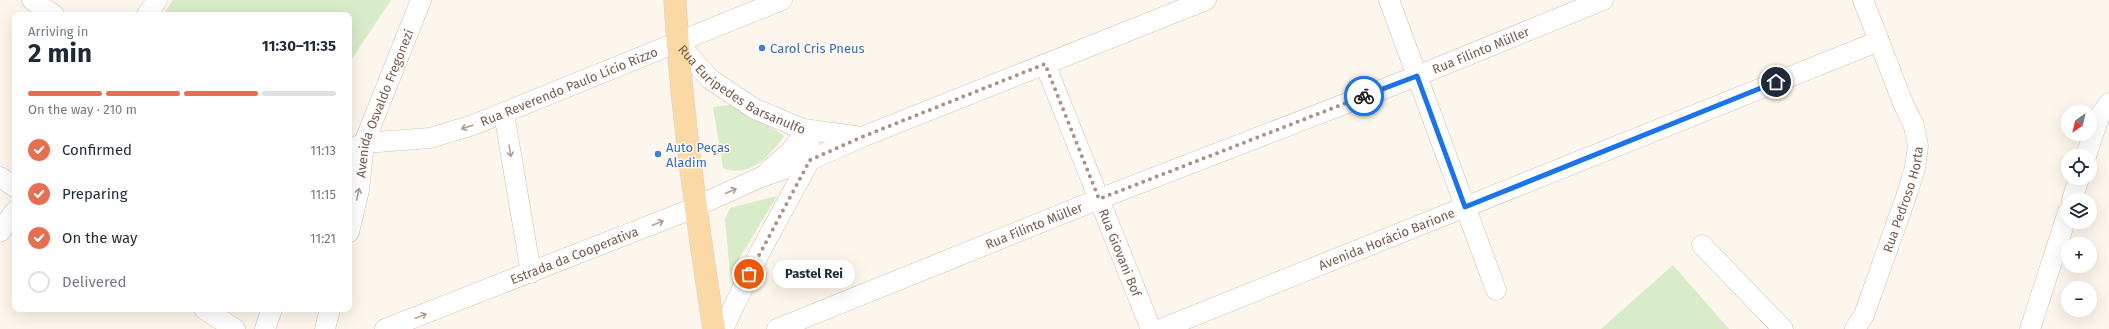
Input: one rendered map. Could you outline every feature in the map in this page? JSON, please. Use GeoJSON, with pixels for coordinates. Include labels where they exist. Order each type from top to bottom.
{"type":"FeatureCollection","features":[{"type":"Feature","properties":{"kind":"main road"},"geometry":{"type":"LineString","coordinates":[[675,0],[677,42],[696,208],[714,329]]}},
{"type":"Feature","properties":{"kind":"street"},"geometry":{"type":"LineString","coordinates":[[32,0],[50,12]]}},
{"type":"Feature","properties":{"kind":"street"},"geometry":{"type":"LineString","coordinates":[[149,12],[157,0]]}},
{"type":"Feature","properties":{"kind":"street","name":"Avenida Osvaldo Fregonezi"},"geometry":{"type":"LineString","coordinates":[[352,219],[359,190],[357,146],[421,0]]}},
{"type":"Feature","properties":{"kind":"street","name":"Rua Reverendo Paulo Lício Rizzo"},"geometry":{"type":"LineString","coordinates":[[357,146],[430,138],[504,113],[782,0]]}},
{"type":"Feature","properties":{"kind":"street","name":"Estrada da Cooperativa"},"geometry":{"type":"LineString","coordinates":[[385,329],[696,208],[761,177],[810,160],[862,137],[1206,0]]}},
{"type":"Feature","properties":{"kind":"street"},"geometry":{"type":"LineString","coordinates":[[1388,0],[1496,290]]}},
{"type":"Feature","properties":{"kind":"street","name":"Rua Filinto Müller"},"geometry":{"type":"LineString","coordinates":[[777,329],[1099,199],[1417,76],[1603,0]]}},
{"type":"Feature","properties":{"kind":"street","name":"Rua Pedroso Horta"},"geometry":{"type":"LineString","coordinates":[[1855,329],[1864,315],[1905,198],[1915,168],[1918,146],[1914,126],[1864,0]]}},
{"type":"Feature","properties":{"kind":"street","name":"Avenida Horácio Barione"},"geometry":{"type":"LineString","coordinates":[[1160,329],[1879,41]]}},
{"type":"Feature","properties":{"kind":"street","name":"Rua Euripedes Barsanulfo"},"geometry":{"type":"LineString","coordinates":[[677,42],[710,79],[729,93],[755,109],[804,131],[809,143],[810,160]]}},
{"type":"Feature","properties":{"kind":"street","name":"Rua Giovani Bof"},"geometry":{"type":"LineString","coordinates":[[1045,64],[1151,329]]}},
{"type":"Feature","properties":{"kind":"street"},"geometry":{"type":"LineString","coordinates":[[2088,149],[2099,116],[2109,103]]}},
{"type":"Feature","properties":{"kind":"street"},"geometry":{"type":"LineString","coordinates":[[504,113],[531,273]]}},
{"type":"Feature","properties":{"kind":"street","name":"Estrada da Cooperativa"},"geometry":{"type":"LineString","coordinates":[[761,177],[790,152],[804,131],[862,137]]}},
{"type":"Feature","properties":{"kind":"street"},"geometry":{"type":"LineString","coordinates":[[723,329],[760,252],[810,160]]}},
{"type":"Feature","properties":{"kind":"street"},"geometry":{"type":"LineString","coordinates":[[0,177],[12,185]]}},
{"type":"Feature","properties":{"kind":"street"},"geometry":{"type":"LineString","coordinates":[[0,232],[12,215]]}},
{"type":"Feature","properties":{"kind":"street"},"geometry":{"type":"LineString","coordinates":[[2030,329],[2062,229]]}},
{"type":"Feature","properties":{"kind":"street"},"geometry":{"type":"LineString","coordinates":[[1702,245],[1783,329]]}},
{"type":"Feature","properties":{"kind":"street"},"geometry":{"type":"LineString","coordinates":[[209,312],[236,329]]}},
{"type":"Feature","properties":{"kind":"street"},"geometry":{"type":"LineString","coordinates":[[265,329],[271,312]]}},
{"type":"Feature","properties":{"kind":"street"},"geometry":{"type":"LineString","coordinates":[[325,329],[329,312]]}},
{"type":"Feature","properties":{"kind":"green space"},"geometry":{"type":"Polygon","coordinates":[[[173,0],[391,0],[352,58],[352,12],[165,12],[173,0]]]}},
{"type":"Feature","properties":{"kind":"green space"},"geometry":{"type":"Polygon","coordinates":[[[738,104],[784,136],[772,151],[758,164],[742,170],[733,170],[723,168],[713,107],[738,104]]]}},
{"type":"Feature","properties":{"kind":"green space"},"geometry":{"type":"Polygon","coordinates":[[[777,196],[730,274],[725,219],[730,208],[777,196]]]}},
{"type":"Feature","properties":{"kind":"green space"},"geometry":{"type":"Polygon","coordinates":[[[1673,265],[1729,329],[1601,329],[1673,265]]]}},
{"type":"Feature","properties":{"kind":"way so far"},"geometry":{"type":"LineString","coordinates":[[749,274],[810,160],[862,137],[1045,64],[1099,199],[1364,96]]}},
{"type":"Feature","properties":{"kind":"place","name":"Carol Cris Pneus"},"geometry":{"type":"Point","coordinates":[762,48]}},
{"type":"Feature","properties":{"kind":"place","name":"Auto Peças Aladim"},"geometry":{"type":"Point","coordinates":[658,154]}},
{"type":"Feature","properties":{"kind":"place","name":"Pastel Rei"},"geometry":{"type":"Point","coordinates":[749,274]}},
{"type":"Feature","properties":{"kind":"route"},"geometry":{"type":"LineString","coordinates":[[1364,96],[1417,76],[1465,207],[1776,82]]}}]}
